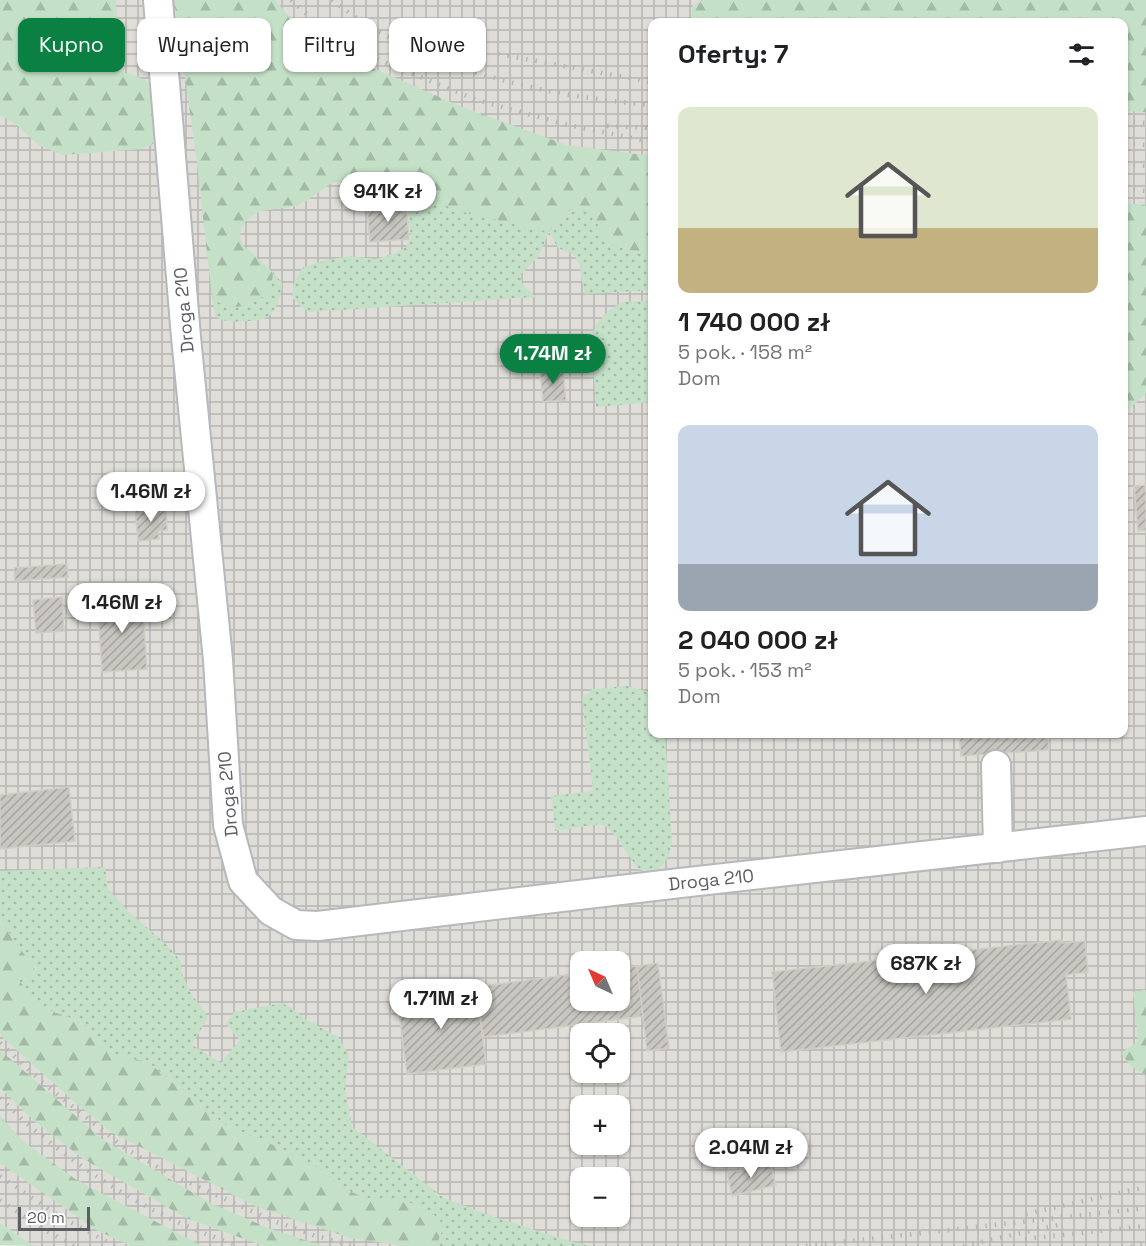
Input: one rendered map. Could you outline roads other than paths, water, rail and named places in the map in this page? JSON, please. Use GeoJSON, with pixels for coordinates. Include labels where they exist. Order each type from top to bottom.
{"type":"FeatureCollection","features":[{"type":"Feature","properties":{"kind":"lane","name":"Droga 210"},"geometry":{"type":"LineString","coordinates":[[158,0],[185,326],[218,660],[228,825],[243,881],[271,911],[296,925],[318,926],[1146,831]]}},
{"type":"Feature","properties":{"kind":"lane"},"geometry":{"type":"LineString","coordinates":[[996,765],[998,848]]}},
{"type":"Feature","properties":{"kind":"railway"},"geometry":{"type":"LineString","coordinates":[[291,0],[309,16],[381,61],[477,100],[568,125],[648,141]]}},
{"type":"Feature","properties":{"kind":"railway"},"geometry":{"type":"LineString","coordinates":[[332,0],[384,35],[462,68],[524,86],[588,98],[648,105]]}},
{"type":"Feature","properties":{"kind":"railway"},"geometry":{"type":"LineString","coordinates":[[498,54],[648,81]]}},
{"type":"Feature","properties":{"kind":"railway"},"geometry":{"type":"LineString","coordinates":[[1128,121],[1146,123]]}},
{"type":"Feature","properties":{"kind":"railway"},"geometry":{"type":"LineString","coordinates":[[607,126],[648,128]]}},
{"type":"Feature","properties":{"kind":"railway"},"geometry":{"type":"LineString","coordinates":[[1128,143],[1146,145]]}},
{"type":"Feature","properties":{"kind":"railway"},"geometry":{"type":"LineString","coordinates":[[1128,164],[1146,166]]}},
{"type":"Feature","properties":{"kind":"railway"},"geometry":{"type":"LineString","coordinates":[[1128,189],[1146,191]]}},
{"type":"Feature","properties":{"kind":"railway"},"geometry":{"type":"LineString","coordinates":[[0,1043],[42,1082],[126,1149],[176,1177],[274,1221],[354,1246]]}},
{"type":"Feature","properties":{"kind":"railway"},"geometry":{"type":"LineString","coordinates":[[0,1098],[27,1124],[108,1184],[159,1213],[212,1237],[240,1246]]}},
{"type":"Feature","properties":{"kind":"railway"},"geometry":{"type":"LineString","coordinates":[[0,1176],[59,1216],[115,1246]]}},
{"type":"Feature","properties":{"kind":"railway"},"geometry":{"type":"LineString","coordinates":[[1026,1214],[1146,1187]]}},
{"type":"Feature","properties":{"kind":"railway"},"geometry":{"type":"LineString","coordinates":[[0,1200],[43,1229],[74,1246]]}},
{"type":"Feature","properties":{"kind":"railway"},"geometry":{"type":"LineString","coordinates":[[806,1246],[1146,1208]]}},
{"type":"Feature","properties":{"kind":"railway"},"geometry":{"type":"LineString","coordinates":[[963,1246],[1058,1225]]}},
{"type":"Feature","properties":{"kind":"railway"},"geometry":{"type":"LineString","coordinates":[[1025,1239],[1146,1226]]}},
{"type":"Feature","properties":{"kind":"railway"},"geometry":{"type":"LineString","coordinates":[[1131,1246],[1146,1244]]}}]}
